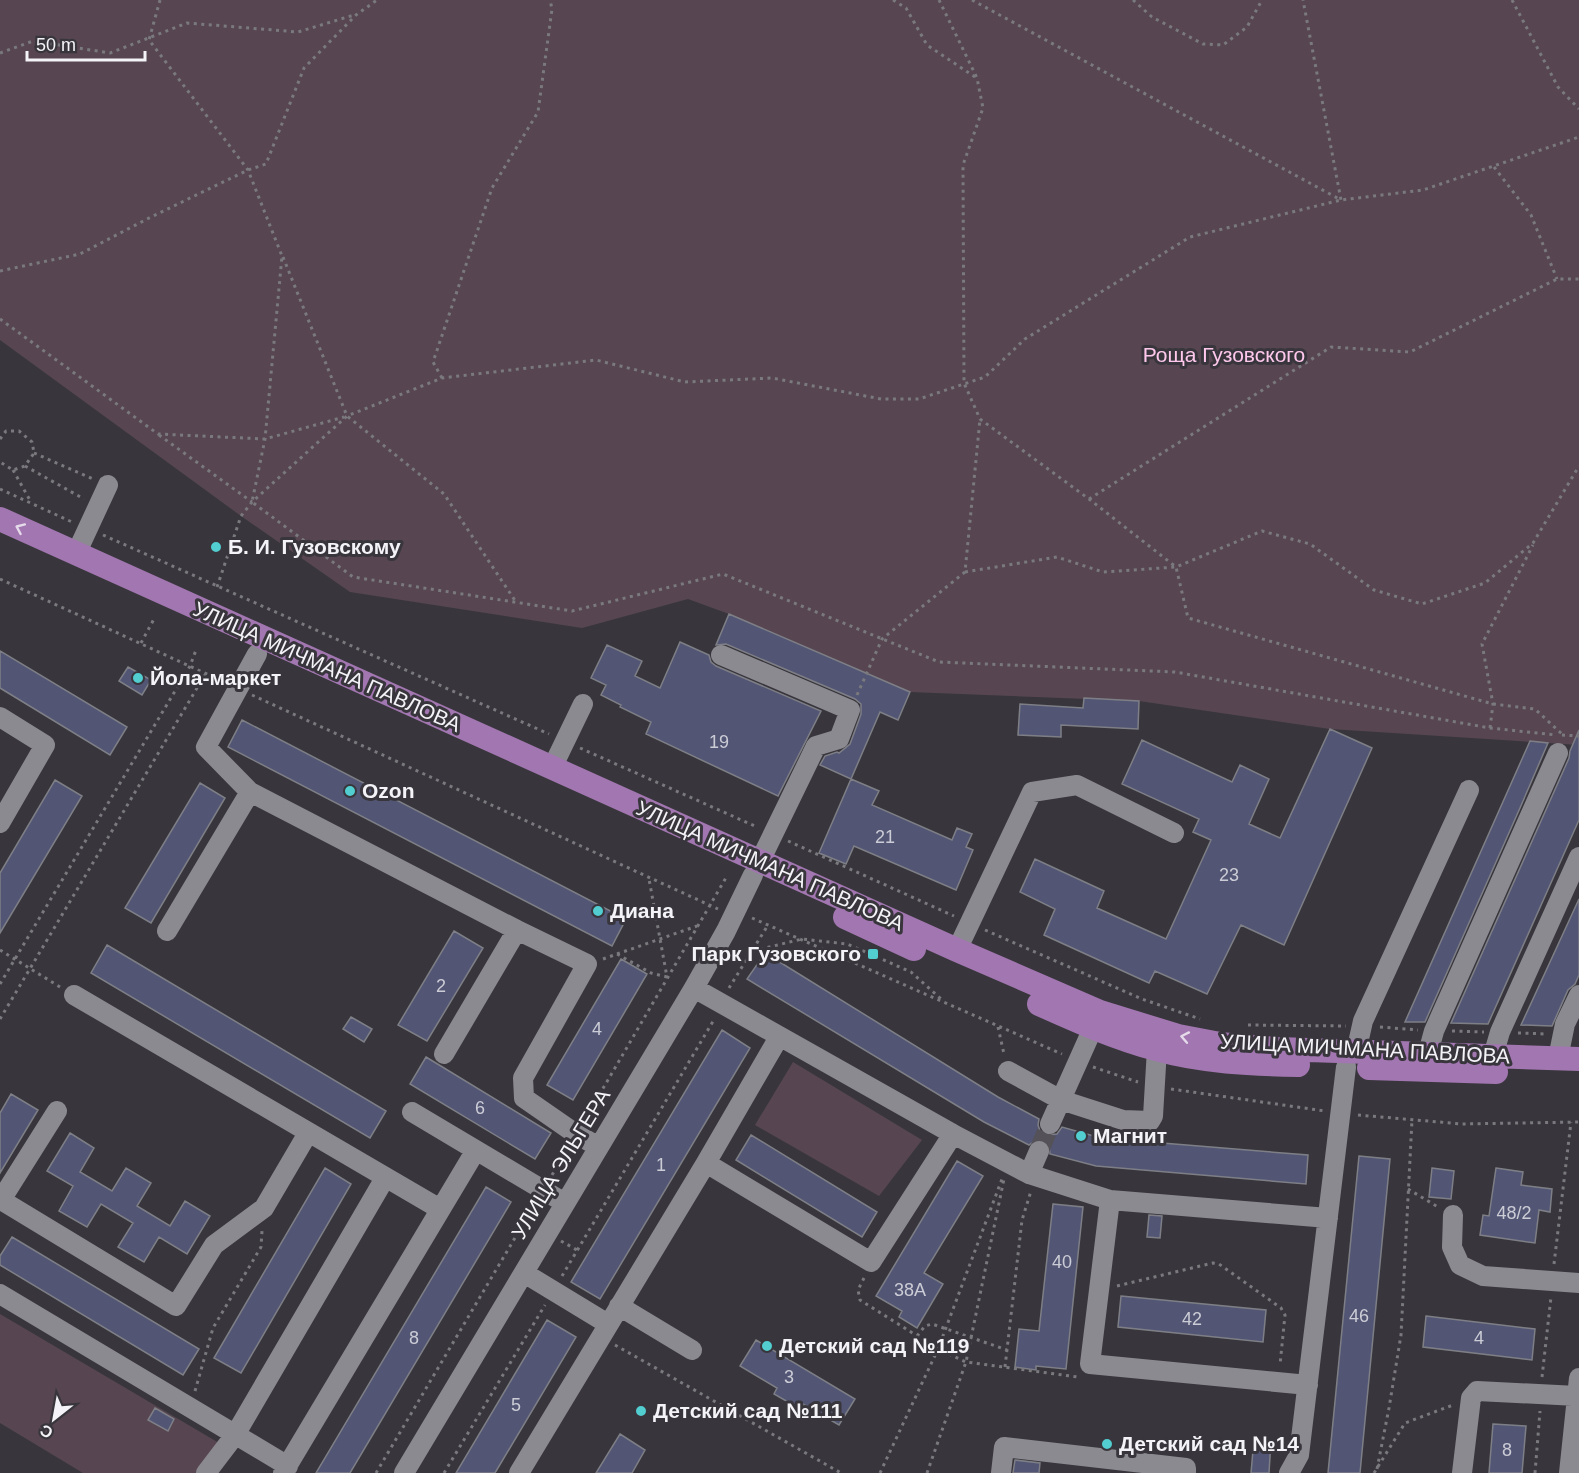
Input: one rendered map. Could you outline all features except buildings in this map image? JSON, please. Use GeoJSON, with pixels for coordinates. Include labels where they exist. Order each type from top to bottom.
{"type":"FeatureCollection","features":[{"type":"Feature","properties":{"kind":"main road","name":"УЛИЦА МИЧМАНА ПАВЛОВА"},"geometry":{"type":"LineString","coordinates":[[0,519],[73,561],[954,958],[1097,1020],[1157,1049],[1200,1058],[1263,1064],[1350,1057]]}},
{"type":"Feature","properties":{"kind":"main road","name":"УЛИЦА МИЧМАНА ПАВЛОВА"},"geometry":{"type":"LineString","coordinates":[[0,537],[73,561]]}},
{"type":"Feature","properties":{"kind":"main road","name":"УЛИЦА МИЧМАНА ПАВЛОВА"},"geometry":{"type":"LineString","coordinates":[[1097,1020],[1220,1044],[1579,1075]]}},
{"type":"Feature","properties":{"kind":"main road","name":"УЛИЦА МИЧМАНА ПАВЛОВА"},"geometry":{"type":"LineString","coordinates":[[1426,1061],[1494,1044],[1569,1059]]}},
{"type":"Feature","properties":{"kind":"street"},"geometry":{"type":"LineString","coordinates":[[73,561],[108,485]]}},
{"type":"Feature","properties":{"kind":"street"},"geometry":{"type":"LineString","coordinates":[[261,646],[206,747],[250,792],[587,964],[523,1078],[523,1088],[524,1098],[599,1147]]}},
{"type":"Feature","properties":{"kind":"street"},"geometry":{"type":"LineString","coordinates":[[721,655],[850,710]]}},
{"type":"Feature","properties":{"kind":"street"},"geometry":{"type":"LineString","coordinates":[[549,776],[583,704]]}},
{"type":"Feature","properties":{"kind":"street","name":"УЛИЦА ЭЛЬГЕРА"},"geometry":{"type":"LineString","coordinates":[[404,1473],[694,988],[731,922],[816,746],[839,739],[850,710]]}},
{"type":"Feature","properties":{"kind":"street"},"geometry":{"type":"LineString","coordinates":[[0,717],[45,745],[0,823]]}},
{"type":"Feature","properties":{"kind":"street"},"geometry":{"type":"LineString","coordinates":[[1426,1061],[1434,1031],[1560,744]]}},
{"type":"Feature","properties":{"kind":"street"},"geometry":{"type":"LineString","coordinates":[[954,958],[1032,792],[1077,785],[1174,833]]}},
{"type":"Feature","properties":{"kind":"street"},"geometry":{"type":"LineString","coordinates":[[1289,1473],[1299,1455],[1350,1057],[1363,1021],[1469,790]]}},
{"type":"Feature","properties":{"kind":"street"},"geometry":{"type":"LineString","coordinates":[[167,931],[250,792]]}},
{"type":"Feature","properties":{"kind":"street"},"geometry":{"type":"LineString","coordinates":[[1494,1044],[1579,857]]}},
{"type":"Feature","properties":{"kind":"street"},"geometry":{"type":"LineString","coordinates":[[444,1054],[517,930]]}},
{"type":"Feature","properties":{"kind":"street"},"geometry":{"type":"LineString","coordinates":[[694,988],[953,1134],[1033,1175],[1110,1200],[1328,1218]]}},
{"type":"Feature","properties":{"kind":"street"},"geometry":{"type":"LineString","coordinates":[[74,995],[441,1209]]}},
{"type":"Feature","properties":{"kind":"street"},"geometry":{"type":"LineString","coordinates":[[1569,1059],[1565,1024],[1579,996]]}},
{"type":"Feature","properties":{"kind":"street"},"geometry":{"type":"LineString","coordinates":[[1050,1124],[1097,1020]]}},
{"type":"Feature","properties":{"kind":"street"},"geometry":{"type":"LineString","coordinates":[[520,1473],[779,1037]]}},
{"type":"Feature","properties":{"kind":"street"},"geometry":{"type":"LineString","coordinates":[[1008,1071],[1060,1100],[1123,1120],[1149,1121],[1153,1116],[1157,1049]]}},
{"type":"Feature","properties":{"kind":"street"},"geometry":{"type":"LineString","coordinates":[[57,1111],[1,1200],[176,1306],[214,1245],[264,1208],[308,1133]]}},
{"type":"Feature","properties":{"kind":"street"},"geometry":{"type":"LineString","coordinates":[[412,1112],[565,1203]]}},
{"type":"Feature","properties":{"kind":"street"},"geometry":{"type":"LineString","coordinates":[[706,1163],[871,1262],[953,1134]]}},
{"type":"Feature","properties":{"kind":"street"},"geometry":{"type":"LineString","coordinates":[[0,1294],[235,1435],[286,1469],[476,1150]]}},
{"type":"Feature","properties":{"kind":"street"},"geometry":{"type":"LineString","coordinates":[[1033,1175],[1039,1150]]}},
{"type":"Feature","properties":{"kind":"street"},"geometry":{"type":"LineString","coordinates":[[206,1473],[235,1435],[385,1178]]}},
{"type":"Feature","properties":{"kind":"street"},"geometry":{"type":"LineString","coordinates":[[1110,1200],[1090,1364],[1308,1384]]}},
{"type":"Feature","properties":{"kind":"street"},"geometry":{"type":"LineString","coordinates":[[1453,1215],[1452,1247],[1460,1265],[1484,1276],[1579,1283]]}},
{"type":"Feature","properties":{"kind":"street"},"geometry":{"type":"LineString","coordinates":[[524,1273],[604,1330]]}},
{"type":"Feature","properties":{"kind":"street"},"geometry":{"type":"LineString","coordinates":[[619,1306],[692,1350]]}},
{"type":"Feature","properties":{"kind":"street"},"geometry":{"type":"LineString","coordinates":[[1462,1473],[1471,1398],[1477,1391],[1578,1387],[1569,1473]]}},
{"type":"Feature","properties":{"kind":"street"},"geometry":{"type":"LineString","coordinates":[[1001,1473],[1004,1447],[1186,1468],[1186,1473]]}},
{"type":"Feature","properties":{"kind":"path"},"geometry":{"type":"LineString","coordinates":[[149,40],[160,0]]}},
{"type":"Feature","properties":{"kind":"path"},"geometry":{"type":"LineString","coordinates":[[0,271],[80,254],[248,170],[266,164],[304,68],[356,15],[377,0]]}},
{"type":"Feature","properties":{"kind":"path"},"geometry":{"type":"LineString","coordinates":[[442,378],[434,362],[492,188],[538,112],[552,9],[550,0]]}},
{"type":"Feature","properties":{"kind":"path"},"geometry":{"type":"LineString","coordinates":[[893,0],[906,8],[927,45],[977,78]]}},
{"type":"Feature","properties":{"kind":"path"},"geometry":{"type":"LineString","coordinates":[[939,0],[977,78],[983,108],[963,165],[964,383],[980,419],[965,572]]}},
{"type":"Feature","properties":{"kind":"path"},"geometry":{"type":"LineString","coordinates":[[972,0],[1341,200]]}},
{"type":"Feature","properties":{"kind":"path"},"geometry":{"type":"LineString","coordinates":[[1133,0],[1152,17],[1203,44],[1223,45],[1247,27],[1262,0]]}},
{"type":"Feature","properties":{"kind":"path"},"geometry":{"type":"LineString","coordinates":[[1303,0],[1341,200]]}},
{"type":"Feature","properties":{"kind":"path"},"geometry":{"type":"LineString","coordinates":[[1512,0],[1558,87],[1579,109]]}},
{"type":"Feature","properties":{"kind":"path"},"geometry":{"type":"LineString","coordinates":[[0,53],[33,41],[110,53],[149,40],[187,23],[298,33],[356,15]]}},
{"type":"Feature","properties":{"kind":"path"},"geometry":{"type":"LineString","coordinates":[[149,40],[248,170],[347,416],[444,494],[516,602]]}},
{"type":"Feature","properties":{"kind":"path"},"geometry":{"type":"LineString","coordinates":[[158,434],[265,439],[347,416],[442,378],[596,360],[685,382],[772,378],[881,399],[919,399],[985,377],[1025,339],[1190,237],[1341,200],[1423,190],[1579,137]]}},
{"type":"Feature","properties":{"kind":"path"},"geometry":{"type":"LineString","coordinates":[[1493,166],[1531,215],[1557,279]]}},
{"type":"Feature","properties":{"kind":"path"},"geometry":{"type":"LineString","coordinates":[[252,502],[265,439],[282,256]]}},
{"type":"Feature","properties":{"kind":"path"},"geometry":{"type":"LineString","coordinates":[[1089,499],[1332,347],[1410,352],[1557,279],[1579,279]]}},
{"type":"Feature","properties":{"kind":"path"},"geometry":{"type":"LineString","coordinates":[[0,319],[353,577],[572,611],[723,574],[939,662],[1175,672],[1491,728],[1560,744],[1579,736]]}},
{"type":"Feature","properties":{"kind":"path"},"geometry":{"type":"LineString","coordinates":[[217,587],[241,516],[252,502],[347,416]]}},
{"type":"Feature","properties":{"kind":"path"},"geometry":{"type":"LineString","coordinates":[[980,419],[1089,499],[1176,567],[1188,618],[1493,704],[1535,709],[1560,744]]}},
{"type":"Feature","properties":{"kind":"path"},"geometry":{"type":"LineString","coordinates":[[0,426],[6,431],[19,431],[32,442],[34,453],[25,466],[14,470]]}},
{"type":"Feature","properties":{"kind":"path"},"geometry":{"type":"LineString","coordinates":[[0,439],[6,431]]}},
{"type":"Feature","properties":{"kind":"path"},"geometry":{"type":"LineString","coordinates":[[34,453],[108,485]]}},
{"type":"Feature","properties":{"kind":"path"},"geometry":{"type":"LineString","coordinates":[[0,462],[14,470],[32,504]]}},
{"type":"Feature","properties":{"kind":"path"},"geometry":{"type":"LineString","coordinates":[[25,466],[98,507]]}},
{"type":"Feature","properties":{"kind":"path"},"geometry":{"type":"LineString","coordinates":[[1491,728],[1493,704],[1482,644],[1533,543],[1579,466]]}},
{"type":"Feature","properties":{"kind":"path"},"geometry":{"type":"LineString","coordinates":[[0,489],[73,523]]}},
{"type":"Feature","properties":{"kind":"path"},"geometry":{"type":"LineString","coordinates":[[850,710],[882,639],[965,572],[1058,557],[1103,572],[1176,567],[1262,531],[1310,544],[1374,590],[1422,603],[1485,583],[1533,543]]}},
{"type":"Feature","properties":{"kind":"path"},"geometry":{"type":"LineString","coordinates":[[95,532],[558,738]]}},
{"type":"Feature","properties":{"kind":"path"},"geometry":{"type":"LineString","coordinates":[[0,579],[224,682]]}},
{"type":"Feature","properties":{"kind":"path"},"geometry":{"type":"LineString","coordinates":[[141,643],[154,619]]}},
{"type":"Feature","properties":{"kind":"path"},"geometry":{"type":"LineString","coordinates":[[0,984],[190,666],[196,650]]}},
{"type":"Feature","properties":{"kind":"path"},"geometry":{"type":"LineString","coordinates":[[0,1019],[206,674]]}},
{"type":"Feature","properties":{"kind":"path"},"geometry":{"type":"LineString","coordinates":[[245,692],[709,906]]}},
{"type":"Feature","properties":{"kind":"path"},"geometry":{"type":"LineString","coordinates":[[579,748],[765,830]]}},
{"type":"Feature","properties":{"kind":"path"},"geometry":{"type":"LineString","coordinates":[[787,840],[955,916]]}},
{"type":"Feature","properties":{"kind":"path"},"geometry":{"type":"LineString","coordinates":[[580,1128],[727,876]]}},
{"type":"Feature","properties":{"kind":"path"},"geometry":{"type":"LineString","coordinates":[[649,878],[667,977]]}},
{"type":"Feature","properties":{"kind":"path"},"geometry":{"type":"LineString","coordinates":[[745,915],[1062,1054]]}},
{"type":"Feature","properties":{"kind":"path"},"geometry":{"type":"LineString","coordinates":[[724,996],[768,925]]}},
{"type":"Feature","properties":{"kind":"path"},"geometry":{"type":"LineString","coordinates":[[587,964],[697,926]]}},
{"type":"Feature","properties":{"kind":"path"},"geometry":{"type":"LineString","coordinates":[[984,930],[1142,999],[1210,1022]]}},
{"type":"Feature","properties":{"kind":"path"},"geometry":{"type":"LineString","coordinates":[[752,951],[802,939],[847,944],[911,972],[945,1002]]}},
{"type":"Feature","properties":{"kind":"path"},"geometry":{"type":"LineString","coordinates":[[0,950],[74,995]]}},
{"type":"Feature","properties":{"kind":"path"},"geometry":{"type":"LineString","coordinates":[[617,954],[651,973],[667,977]]}},
{"type":"Feature","properties":{"kind":"path"},"geometry":{"type":"LineString","coordinates":[[557,1284],[720,1008]]}},
{"type":"Feature","properties":{"kind":"path"},"geometry":{"type":"LineString","coordinates":[[1245,1025],[1356,1026]]}},
{"type":"Feature","properties":{"kind":"path"},"geometry":{"type":"LineString","coordinates":[[998,1027],[1008,1071]]}},
{"type":"Feature","properties":{"kind":"path"},"geometry":{"type":"LineString","coordinates":[[1376,1027],[1418,1030]]}},
{"type":"Feature","properties":{"kind":"path"},"geometry":{"type":"LineString","coordinates":[[1449,1031],[1494,1044]]}},
{"type":"Feature","properties":{"kind":"path"},"geometry":{"type":"LineString","coordinates":[[1516,1033],[1556,1034]]}},
{"type":"Feature","properties":{"kind":"path"},"geometry":{"type":"LineString","coordinates":[[1091,1066],[1138,1082]]}},
{"type":"Feature","properties":{"kind":"path"},"geometry":{"type":"LineString","coordinates":[[1171,1088],[1336,1113]]}},
{"type":"Feature","properties":{"kind":"path"},"geometry":{"type":"LineString","coordinates":[[1352,1114],[1462,1124],[1579,1122]]}},
{"type":"Feature","properties":{"kind":"path"},"geometry":{"type":"LineString","coordinates":[[1377,1469],[1401,1335],[1412,1120]]}},
{"type":"Feature","properties":{"kind":"path"},"geometry":{"type":"LineString","coordinates":[[552,1176],[573,1139]]}},
{"type":"Feature","properties":{"kind":"path"},"geometry":{"type":"LineString","coordinates":[[880,1473],[938,1348],[1008,1163]]}},
{"type":"Feature","properties":{"kind":"path"},"geometry":{"type":"LineString","coordinates":[[927,1473],[966,1362],[1008,1163]]}},
{"type":"Feature","properties":{"kind":"path"},"geometry":{"type":"LineString","coordinates":[[1005,1367],[1022,1220],[1033,1175]]}},
{"type":"Feature","properties":{"kind":"path"},"geometry":{"type":"LineString","coordinates":[[1408,1189],[1453,1215]]}},
{"type":"Feature","properties":{"kind":"path"},"geometry":{"type":"LineString","coordinates":[[376,1473],[538,1200]]}},
{"type":"Feature","properties":{"kind":"path"},"geometry":{"type":"LineString","coordinates":[[190,1408],[213,1329],[261,1246],[264,1208]]}},
{"type":"Feature","properties":{"kind":"path"},"geometry":{"type":"LineString","coordinates":[[557,1238],[577,1250]]}},
{"type":"Feature","properties":{"kind":"path"},"geometry":{"type":"LineString","coordinates":[[871,1262],[858,1290],[860,1300],[917,1336],[966,1362],[1078,1377],[1090,1364]]}},
{"type":"Feature","properties":{"kind":"path"},"geometry":{"type":"LineString","coordinates":[[1099,1291],[1213,1263],[1219,1264],[1281,1308],[1285,1315],[1278,1382]]}},
{"type":"Feature","properties":{"kind":"path"},"geometry":{"type":"LineString","coordinates":[[444,1473],[550,1296]]}},
{"type":"Feature","properties":{"kind":"path"},"geometry":{"type":"LineString","coordinates":[[917,1336],[925,1326],[932,1324],[1007,1350]]}},
{"type":"Feature","properties":{"kind":"path"},"geometry":{"type":"LineString","coordinates":[[604,1330],[841,1473]]}},
{"type":"Feature","properties":{"kind":"green space","name":"Роща Гузовского"},"geometry":{"type":"Polygon","coordinates":[[[0,0],[1579,0],[1579,745],[1330,729],[1139,701],[910,692],[729,614],[688,599],[582,628],[350,592],[241,516],[0,340],[0,0]]]}},
{"type":"Feature","properties":{"kind":"green space"},"geometry":{"type":"Polygon","coordinates":[[[793,1062],[922,1140],[879,1196],[755,1125],[793,1062]]]}},
{"type":"Feature","properties":{"kind":"green space"},"geometry":{"type":"Polygon","coordinates":[[[0,1314],[219,1443],[196,1473],[83,1473],[0,1423],[0,1314]]]}},
{"type":"Feature","properties":{"kind":"tunnel"},"geometry":{"type":"LineString","coordinates":[[1039,1151],[1050,1124]]}},
{"type":"Feature","properties":{"kind":"place","name":"Б. И. Гузовскому"},"geometry":{"type":"Point","coordinates":[216,547]}},
{"type":"Feature","properties":{"kind":"place","name":"Йола-маркет"},"geometry":{"type":"Point","coordinates":[138,678]}},
{"type":"Feature","properties":{"kind":"place","name":"Ozon"},"geometry":{"type":"Point","coordinates":[350,791]}},
{"type":"Feature","properties":{"kind":"place","name":"Диана"},"geometry":{"type":"Point","coordinates":[598,911]}},
{"type":"Feature","properties":{"kind":"place","name":"Парк Гузовского"},"geometry":{"type":"Point","coordinates":[873,954]}},
{"type":"Feature","properties":{"kind":"place","name":"Магнит"},"geometry":{"type":"Point","coordinates":[1081,1136]}},
{"type":"Feature","properties":{"kind":"place","name":"Детский сад №119"},"geometry":{"type":"Point","coordinates":[767,1346]}},
{"type":"Feature","properties":{"kind":"place","name":"Детский сад №111"},"geometry":{"type":"Point","coordinates":[641,1411]}},
{"type":"Feature","properties":{"kind":"place","name":"Детский сад №14"},"geometry":{"type":"Point","coordinates":[1107,1444]}}]}
